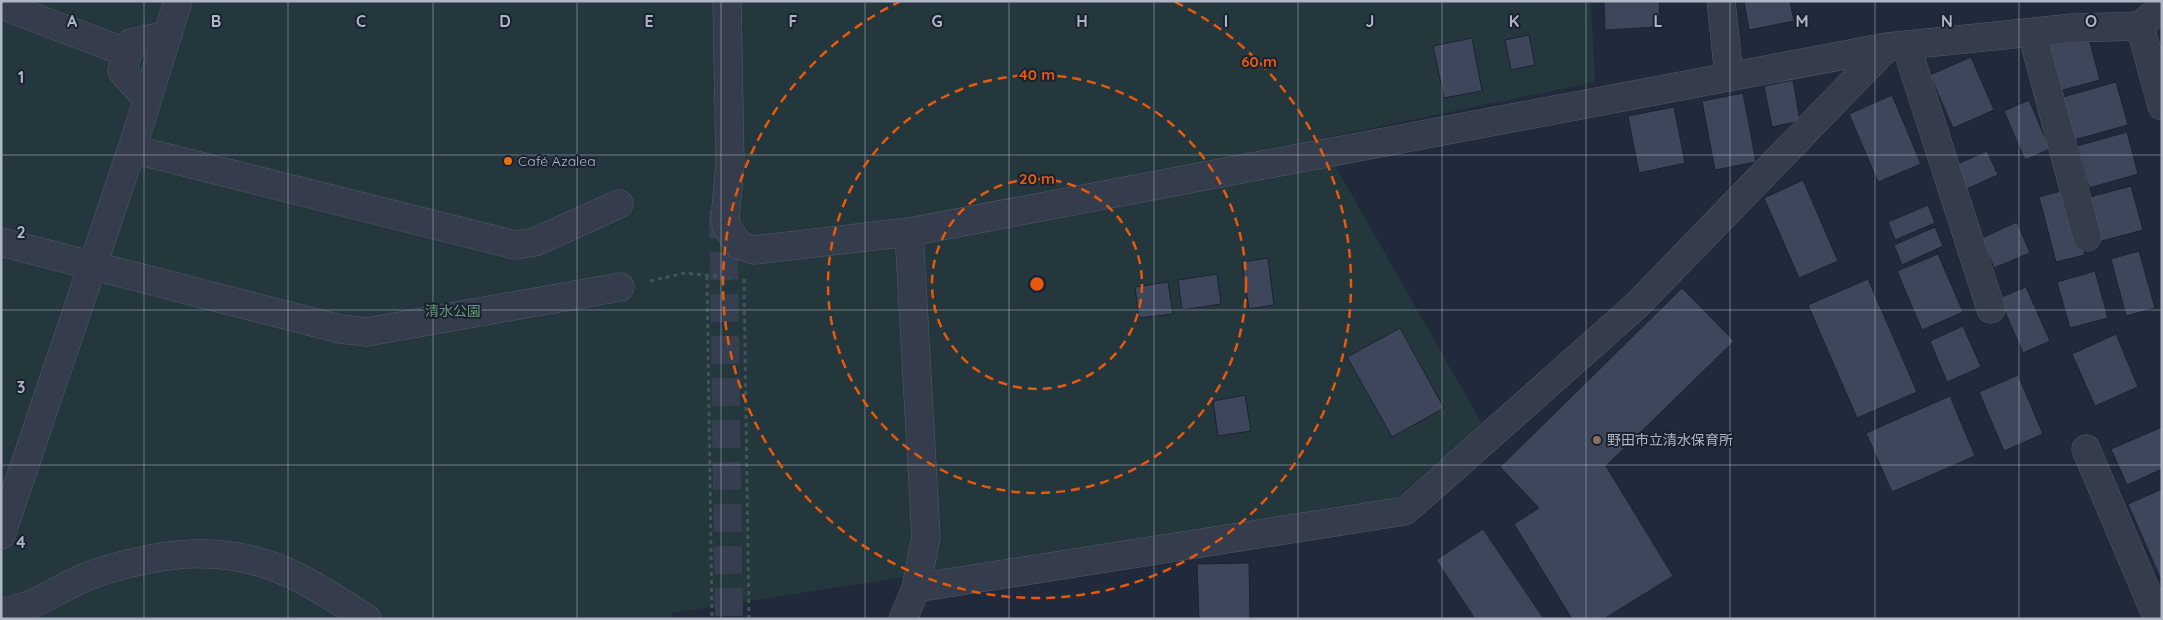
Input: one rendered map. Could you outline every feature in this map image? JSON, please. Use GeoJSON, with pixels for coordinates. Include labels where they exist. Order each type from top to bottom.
{"type":"FeatureCollection","features":[{"type":"Feature","properties":{"kind":"street"},"geometry":{"type":"LineString","coordinates":[[1,536],[132,149],[178,1]]}},
{"type":"Feature","properties":{"kind":"street"},"geometry":{"type":"LineString","coordinates":[[727,1],[730,165],[725,219],[727,228],[740,245],[754,250],[909,232],[1896,46],[2032,33],[2140,26],[2162,7]]}},
{"type":"Feature","properties":{"kind":"street"},"geometry":{"type":"LineString","coordinates":[[1721,1],[1729,76]]}},
{"type":"Feature","properties":{"kind":"street"},"geometry":{"type":"LineString","coordinates":[[1,4],[128,53]]}},
{"type":"Feature","properties":{"kind":"street"},"geometry":{"type":"LineString","coordinates":[[2140,26],[2162,106]]}},
{"type":"Feature","properties":{"kind":"street"},"geometry":{"type":"LineString","coordinates":[[2032,33],[2087,237]]}},
{"type":"Feature","properties":{"kind":"street"},"geometry":{"type":"LineString","coordinates":[[147,99],[122,71],[131,43],[168,35]]}},
{"type":"Feature","properties":{"kind":"street"},"geometry":{"type":"LineString","coordinates":[[916,588],[1405,511],[1636,306],[1896,46]]}},
{"type":"Feature","properties":{"kind":"street"},"geometry":{"type":"LineString","coordinates":[[1896,46],[1991,309]]}},
{"type":"Feature","properties":{"kind":"street"},"geometry":{"type":"LineString","coordinates":[[132,149],[515,245],[534,242],[619,204]]}},
{"type":"Feature","properties":{"kind":"street"},"geometry":{"type":"LineString","coordinates":[[902,619],[916,588],[926,537],[909,232]]}},
{"type":"Feature","properties":{"kind":"street"},"geometry":{"type":"LineString","coordinates":[[1,242],[340,328],[368,332],[620,287]]}},
{"type":"Feature","properties":{"kind":"street"},"geometry":{"type":"LineString","coordinates":[[2086,449],[2157,617]]}},
{"type":"Feature","properties":{"kind":"street"},"geometry":{"type":"LineString","coordinates":[[1,613],[29,605],[95,574],[174,555],[197,552],[228,555],[259,562],[289,573],[367,619]]}},
{"type":"Feature","properties":{"kind":"path"},"geometry":{"type":"LineString","coordinates":[[620,287],[685,273],[707,276],[754,277]]}},
{"type":"Feature","properties":{"kind":"path"},"geometry":{"type":"LineString","coordinates":[[707,276],[712,619]]}},
{"type":"Feature","properties":{"kind":"path"},"geometry":{"type":"LineString","coordinates":[[744,278],[749,619]]}},
{"type":"Feature","properties":{"kind":"green space","name":"清水公園"},"geometry":{"type":"Polygon","coordinates":[[[1,1],[1591,1],[1595,82],[1320,139],[1482,424],[1391,502],[672,613],[672,619],[1,619],[1,1]]]}},
{"type":"Feature","properties":{"kind":"building"},"geometry":{"type":"Polygon","coordinates":[[[1604,1],[1659,1],[1660,27],[1605,30],[1604,1]]]}},
{"type":"Feature","properties":{"kind":"building"},"geometry":{"type":"Polygon","coordinates":[[[1744,1],[1790,1],[1794,21],[1749,30],[1744,1]]]}},
{"type":"Feature","properties":{"kind":"building"},"geometry":{"type":"Polygon","coordinates":[[[1529,35],[1535,65],[1511,70],[1505,40],[1529,35]]]}},
{"type":"Feature","properties":{"kind":"building"},"geometry":{"type":"Polygon","coordinates":[[[2088,35],[2100,80],[2059,91],[2047,46],[2088,35]]]}},
{"type":"Feature","properties":{"kind":"building"},"geometry":{"type":"Polygon","coordinates":[[[1472,38],[1482,91],[1444,98],[1433,46],[1472,38]]]}},
{"type":"Feature","properties":{"kind":"building"},"geometry":{"type":"Polygon","coordinates":[[[1971,57],[1994,110],[1953,128],[1930,75],[1971,57]]]}},
{"type":"Feature","properties":{"kind":"building"},"geometry":{"type":"Polygon","coordinates":[[[1793,80],[1800,121],[1772,127],[1764,86],[1793,80]]]}},
{"type":"Feature","properties":{"kind":"building"},"geometry":{"type":"Polygon","coordinates":[[[2116,82],[2128,125],[2074,140],[2063,97],[2116,82]]]}},
{"type":"Feature","properties":{"kind":"building"},"geometry":{"type":"Polygon","coordinates":[[[1743,93],[1756,162],[1715,170],[1702,101],[1743,93]]]}},
{"type":"Feature","properties":{"kind":"building"},"geometry":{"type":"Polygon","coordinates":[[[1892,95],[1921,164],[1878,182],[1849,114],[1892,95]]]}},
{"type":"Feature","properties":{"kind":"building"},"geometry":{"type":"Polygon","coordinates":[[[2029,100],[2050,149],[2025,160],[2004,111],[2029,100]]]}},
{"type":"Feature","properties":{"kind":"building"},"geometry":{"type":"Polygon","coordinates":[[[1674,107],[1685,163],[1639,173],[1628,116],[1674,107]]]}},
{"type":"Feature","properties":{"kind":"building"},"geometry":{"type":"Polygon","coordinates":[[[2127,132],[2138,174],[2089,188],[2077,146],[2127,132]]]}},
{"type":"Feature","properties":{"kind":"building"},"geometry":{"type":"Polygon","coordinates":[[[1987,151],[1998,175],[1966,189],[1955,165],[1987,151]]]}},
{"type":"Feature","properties":{"kind":"building"},"geometry":{"type":"Polygon","coordinates":[[[1803,180],[1838,261],[1799,278],[1764,198],[1803,180]]]}},
{"type":"Feature","properties":{"kind":"building"},"geometry":{"type":"Polygon","coordinates":[[[2131,186],[2143,230],[2098,242],[2086,198],[2131,186]]]}},
{"type":"Feature","properties":{"kind":"building"},"geometry":{"type":"Polygon","coordinates":[[[2068,189],[2085,255],[2056,262],[2039,197],[2068,189]]]}},
{"type":"Feature","properties":{"kind":"building"},"geometry":{"type":"Polygon","coordinates":[[[1928,205],[1935,223],[1895,240],[1888,222],[1928,205]]]}},
{"type":"Feature","properties":{"kind":"building"},"geometry":{"type":"Polygon","coordinates":[[[2017,222],[2030,253],[1994,268],[1982,238],[2017,222]]]}},
{"type":"Feature","properties":{"kind":"building"},"geometry":{"type":"Polygon","coordinates":[[[1935,227],[1943,246],[1902,265],[1894,245],[1935,227]]]}},
{"type":"Feature","properties":{"kind":"building"},"geometry":{"type":"Polygon","coordinates":[[[2139,251],[2155,308],[2126,316],[2111,259],[2139,251]]]}},
{"type":"Feature","properties":{"kind":"building"},"geometry":{"type":"Polygon","coordinates":[[[1938,254],[1963,312],[1922,330],[1897,271],[1938,254]]]}},
{"type":"Feature","properties":{"kind":"building"},"geometry":{"type":"Polygon","coordinates":[[[1268,258],[1274,305],[1249,309],[1242,262],[1268,258]]]}},
{"type":"Feature","properties":{"kind":"building"},"geometry":{"type":"Polygon","coordinates":[[[2095,271],[2108,318],[2070,328],[2057,282],[2095,271]]]}},
{"type":"Feature","properties":{"kind":"building"},"geometry":{"type":"Polygon","coordinates":[[[1217,274],[1221,304],[1182,310],[1178,280],[1217,274]]]}},
{"type":"Feature","properties":{"kind":"building"},"geometry":{"type":"Polygon","coordinates":[[[1868,279],[1917,392],[1857,418],[1808,305],[1868,279]]]}},
{"type":"Feature","properties":{"kind":"building"},"geometry":{"type":"Polygon","coordinates":[[[1168,282],[1173,314],[1139,318],[1135,287],[1168,282]]]}},
{"type":"Feature","properties":{"kind":"building"},"geometry":{"type":"Polygon","coordinates":[[[2026,287],[2050,341],[2023,353],[1999,298],[2026,287]]]}},
{"type":"Feature","properties":{"kind":"building"},"geometry":{"type":"Polygon","coordinates":[[[1682,288],[1734,341],[1606,466],[1673,576],[1604,619],[1572,619],[1514,524],[1539,508],[1500,467],[1682,288]]]}},
{"type":"Feature","properties":{"kind":"building"},"geometry":{"type":"Polygon","coordinates":[[[1963,326],[1981,367],[1947,382],[1930,341],[1963,326]]]}},
{"type":"Feature","properties":{"kind":"building"},"geometry":{"type":"Polygon","coordinates":[[[1400,328],[1444,408],[1392,437],[1347,357],[1400,328]]]}},
{"type":"Feature","properties":{"kind":"building"},"geometry":{"type":"Polygon","coordinates":[[[2116,334],[2138,387],[2095,406],[2072,354],[2116,334]]]}},
{"type":"Feature","properties":{"kind":"building"},"geometry":{"type":"Polygon","coordinates":[[[2018,375],[2043,434],[2004,451],[1979,392],[2018,375]]]}},
{"type":"Feature","properties":{"kind":"building"},"geometry":{"type":"Polygon","coordinates":[[[1245,395],[1251,431],[1218,436],[1213,401],[1245,395]]]}},
{"type":"Feature","properties":{"kind":"building"},"geometry":{"type":"Polygon","coordinates":[[[1950,396],[1975,456],[1892,492],[1866,433],[1950,396]]]}},
{"type":"Feature","properties":{"kind":"building"},"geometry":{"type":"Polygon","coordinates":[[[2162,427],[2162,469],[2127,485],[2111,449],[2162,427]]]}},
{"type":"Feature","properties":{"kind":"building"},"geometry":{"type":"Polygon","coordinates":[[[2162,489],[2162,582],[2128,504],[2162,489]]]}},
{"type":"Feature","properties":{"kind":"building"},"geometry":{"type":"Polygon","coordinates":[[[1483,529],[1544,619],[1475,619],[1436,560],[1483,529]]]}},
{"type":"Feature","properties":{"kind":"building"},"geometry":{"type":"Polygon","coordinates":[[[1249,563],[1250,619],[1199,619],[1197,564],[1249,563]]]}},
{"type":"Feature","properties":{"kind":"tunnel"},"geometry":{"type":"LineString","coordinates":[[723,210],[729,619]]}},
{"type":"Feature","properties":{"kind":"place","name":"Café Azalea"},"geometry":{"type":"Point","coordinates":[508,161]}},
{"type":"Feature","properties":{"kind":"place","name":"野田市立清水保育所"},"geometry":{"type":"Point","coordinates":[1597,440]}}]}
